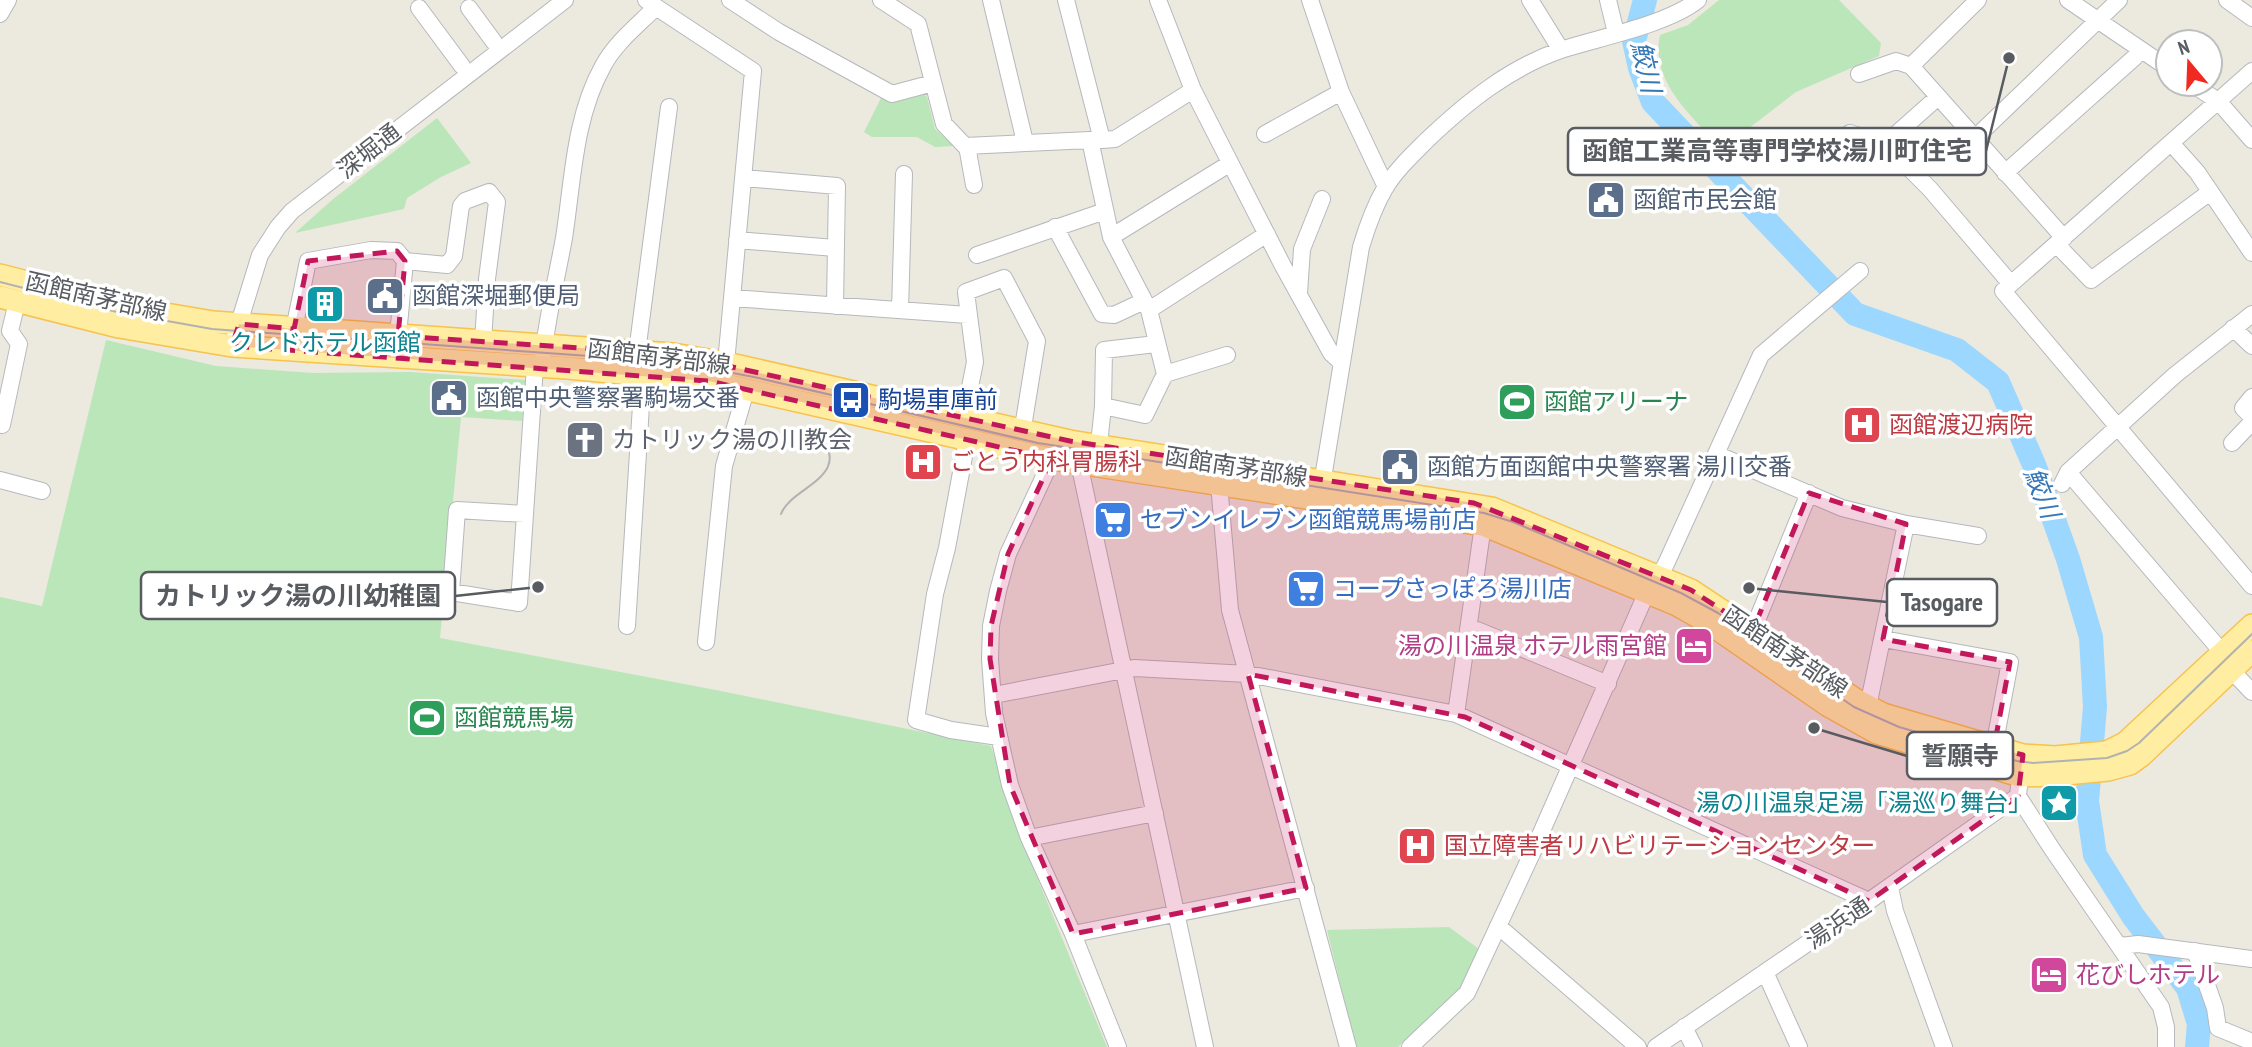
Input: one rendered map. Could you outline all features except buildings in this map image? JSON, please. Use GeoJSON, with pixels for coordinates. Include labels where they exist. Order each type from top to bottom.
{"type":"FeatureCollection","features":[{"type":"Feature","properties":{"kind":"main road","name":"函館南茅部線"},"geometry":{"type":"LineString","coordinates":[[0,275],[119,306],[213,322],[483,341],[540,359],[637,352],[673,354],[726,363],[1088,447],[1220,474],[1321,490],[1492,508],[1653,584],[1677,605],[1707,622],[1827,705],[1866,717],[2020,776],[2074,764],[2107,761],[2130,764],[2141,756],[2227,661],[2252,625]]}},
{"type":"Feature","properties":{"kind":"main road","name":"函館南茅部線"},"geometry":{"type":"LineString","coordinates":[[8,299],[119,327],[232,346],[540,359],[709,381],[1052,459],[1088,447]]}},
{"type":"Feature","properties":{"kind":"main road","name":"函館南茅部線"},"geometry":{"type":"LineString","coordinates":[[1321,490],[1483,525],[1653,584],[1691,590],[1753,630],[1866,717],[1883,714],[1994,747],[2020,776]]}},
{"type":"Feature","properties":{"kind":"main road","name":"函館南茅部線"},"geometry":{"type":"LineString","coordinates":[[2227,661],[2252,651]]}},
{"type":"Feature","properties":{"kind":"street"},"geometry":{"type":"LineString","coordinates":[[0,13],[8,0]]}},
{"type":"Feature","properties":{"kind":"street","name":"深堀通"},"geometry":{"type":"LineString","coordinates":[[232,346],[260,255],[292,211],[565,0]]}},
{"type":"Feature","properties":{"kind":"street"},"geometry":{"type":"LineString","coordinates":[[730,0],[779,32],[892,94],[933,83]]}},
{"type":"Feature","properties":{"kind":"street"},"geometry":{"type":"LineString","coordinates":[[881,0],[918,24],[944,124],[967,146],[974,185]]}},
{"type":"Feature","properties":{"kind":"street"},"geometry":{"type":"LineString","coordinates":[[991,0],[1025,142]]}},
{"type":"Feature","properties":{"kind":"street"},"geometry":{"type":"LineString","coordinates":[[1066,0],[1096,140],[1111,237],[1146,305],[1165,374],[1145,415],[1103,407]]}},
{"type":"Feature","properties":{"kind":"street"},"geometry":{"type":"LineString","coordinates":[[1158,0],[1193,90],[1229,164],[1331,352],[1342,363]]}},
{"type":"Feature","properties":{"kind":"street"},"geometry":{"type":"LineString","coordinates":[[1310,0],[1341,92],[1386,187]]}},
{"type":"Feature","properties":{"kind":"street"},"geometry":{"type":"LineString","coordinates":[[1530,0],[1561,50]]}},
{"type":"Feature","properties":{"kind":"street"},"geometry":{"type":"LineString","coordinates":[[1608,0],[1618,32]]}},
{"type":"Feature","properties":{"kind":"street"},"geometry":{"type":"LineString","coordinates":[[1321,490],[1361,247],[1373,210],[1386,187],[1419,148],[1484,91],[1520,68],[1561,50],[1673,15],[1698,0]]}},
{"type":"Feature","properties":{"kind":"street"},"geometry":{"type":"LineString","coordinates":[[1911,65],[1978,0]]}},
{"type":"Feature","properties":{"kind":"street"},"geometry":{"type":"LineString","coordinates":[[2068,0],[2154,59]]}},
{"type":"Feature","properties":{"kind":"street"},"geometry":{"type":"LineString","coordinates":[[1973,138],[2119,0]]}},
{"type":"Feature","properties":{"kind":"street"},"geometry":{"type":"LineString","coordinates":[[2227,0],[2252,18]]}},
{"type":"Feature","properties":{"kind":"street"},"geometry":{"type":"LineString","coordinates":[[525,514],[457,510],[451,592],[519,603],[540,359],[583,112],[599,74],[651,3],[753,71],[726,363]]}},
{"type":"Feature","properties":{"kind":"street"},"geometry":{"type":"LineString","coordinates":[[419,8],[462,66]]}},
{"type":"Feature","properties":{"kind":"street"},"geometry":{"type":"LineString","coordinates":[[469,8],[494,42]]}},
{"type":"Feature","properties":{"kind":"street"},"geometry":{"type":"LineString","coordinates":[[2005,173],[2135,57]]}},
{"type":"Feature","properties":{"kind":"street"},"geometry":{"type":"LineString","coordinates":[[1859,74],[1896,61],[1911,65],[2005,173],[2091,280],[2210,192]]}},
{"type":"Feature","properties":{"kind":"street"},"geometry":{"type":"LineString","coordinates":[[2252,71],[2003,291],[2252,586]]}},
{"type":"Feature","properties":{"kind":"street"},"geometry":{"type":"LineString","coordinates":[[967,146],[1115,139],[1193,90]]}},
{"type":"Feature","properties":{"kind":"street"},"geometry":{"type":"LineString","coordinates":[[1265,134],[1341,92]]}},
{"type":"Feature","properties":{"kind":"street"},"geometry":{"type":"LineString","coordinates":[[1885,144],[1938,97]]}},
{"type":"Feature","properties":{"kind":"street"},"geometry":{"type":"LineString","coordinates":[[2213,98],[2252,140]]}},
{"type":"Feature","properties":{"kind":"street"},"geometry":{"type":"LineString","coordinates":[[637,352],[670,107]]}},
{"type":"Feature","properties":{"kind":"street"},"geometry":{"type":"LineString","coordinates":[[1842,138],[1850,133],[1885,144],[1930,189],[2011,284]]}},
{"type":"Feature","properties":{"kind":"street"},"geometry":{"type":"LineString","coordinates":[[2172,144],[2197,172],[2252,253]]}},
{"type":"Feature","properties":{"kind":"street"},"geometry":{"type":"LineString","coordinates":[[1111,237],[1229,164]]}},
{"type":"Feature","properties":{"kind":"street"},"geometry":{"type":"LineString","coordinates":[[900,310],[904,174]]}},
{"type":"Feature","properties":{"kind":"street"},"geometry":{"type":"LineString","coordinates":[[744,178],[837,186],[835,306]]}},
{"type":"Feature","properties":{"kind":"street"},"geometry":{"type":"LineString","coordinates":[[405,261],[447,265],[454,256],[463,202],[492,194],[496,202],[483,341]]}},
{"type":"Feature","properties":{"kind":"street"},"geometry":{"type":"LineString","coordinates":[[1299,295],[1302,249],[1322,199]]}},
{"type":"Feature","properties":{"kind":"street"},"geometry":{"type":"LineString","coordinates":[[977,255],[1105,211]]}},
{"type":"Feature","properties":{"kind":"street"},"geometry":{"type":"LineString","coordinates":[[1055,227],[1102,314],[1114,315],[1146,305],[1267,234]]}},
{"type":"Feature","properties":{"kind":"street"},"geometry":{"type":"LineString","coordinates":[[737,240],[835,248]]}},
{"type":"Feature","properties":{"kind":"street"},"geometry":{"type":"LineString","coordinates":[[294,328],[308,261],[371,250],[397,251],[405,261],[397,335]]}},
{"type":"Feature","properties":{"kind":"street"},"geometry":{"type":"LineString","coordinates":[[1410,1047],[1467,993],[1653,584],[1761,355],[1860,271]]}},
{"type":"Feature","properties":{"kind":"street"},"geometry":{"type":"LineString","coordinates":[[966,407],[975,362],[966,292],[1004,278],[1037,341],[1024,421]]}},
{"type":"Feature","properties":{"kind":"street"},"geometry":{"type":"LineString","coordinates":[[732,298],[968,314]]}},
{"type":"Feature","properties":{"kind":"street"},"geometry":{"type":"LineString","coordinates":[[2,425],[19,344],[10,331],[8,299]]}},
{"type":"Feature","properties":{"kind":"street"},"geometry":{"type":"LineString","coordinates":[[2252,314],[2175,375],[2065,478],[2252,692]]}},
{"type":"Feature","properties":{"kind":"street"},"geometry":{"type":"LineString","coordinates":[[2233,328],[2252,346]]}},
{"type":"Feature","properties":{"kind":"street"},"geometry":{"type":"LineString","coordinates":[[1156,344],[1104,350],[1103,407],[1088,447],[1124,670],[1205,1047]]}},
{"type":"Feature","properties":{"kind":"street"},"geometry":{"type":"LineString","coordinates":[[1165,374],[1227,355]]}},
{"type":"Feature","properties":{"kind":"street"},"geometry":{"type":"LineString","coordinates":[[627,626],[643,374]]}},
{"type":"Feature","properties":{"kind":"street"},"geometry":{"type":"LineString","coordinates":[[706,642],[724,466],[746,390]]}},
{"type":"Feature","properties":{"kind":"street"},"geometry":{"type":"LineString","coordinates":[[2232,443],[2252,419],[2243,408],[2252,397]]}},
{"type":"Feature","properties":{"kind":"street"},"geometry":{"type":"LineString","coordinates":[[965,451],[947,548],[935,594],[916,720],[951,730],[999,737]]}},
{"type":"Feature","properties":{"kind":"street"},"geometry":{"type":"LineString","coordinates":[[1716,454],[1842,508],[1978,536]]}},
{"type":"Feature","properties":{"kind":"street"},"geometry":{"type":"LineString","coordinates":[[1052,459],[1009,554],[998,591],[991,626],[990,659],[994,713],[1010,785],[1029,838],[1073,934],[1118,1047]]}},
{"type":"Feature","properties":{"kind":"street"},"geometry":{"type":"LineString","coordinates":[[1220,474],[1230,610],[1348,1047]]}},
{"type":"Feature","properties":{"kind":"street"},"geometry":{"type":"LineString","coordinates":[[0,480],[42,491]]}},
{"type":"Feature","properties":{"kind":"street"},"geometry":{"type":"LineString","coordinates":[[1753,630],[1809,493]]}},
{"type":"Feature","properties":{"kind":"street"},"geometry":{"type":"LineString","coordinates":[[1866,717],[1906,523]]}},
{"type":"Feature","properties":{"kind":"street"},"geometry":{"type":"LineString","coordinates":[[1456,714],[1483,525]]}},
{"type":"Feature","properties":{"kind":"street"},"geometry":{"type":"LineString","coordinates":[[1477,630],[1608,684]]}},
{"type":"Feature","properties":{"kind":"street"},"geometry":{"type":"LineString","coordinates":[[1883,639],[2010,662],[1994,747]]}},
{"type":"Feature","properties":{"kind":"street"},"geometry":{"type":"LineString","coordinates":[[994,695],[1124,670],[1248,674],[1456,714],[1869,901]]}},
{"type":"Feature","properties":{"kind":"street"},"geometry":{"type":"LineString","coordinates":[[2020,776],[2052,849],[2161,1007],[2166,1027],[2166,1047]]}},
{"type":"Feature","properties":{"kind":"street","name":"湯浜通"},"geometry":{"type":"LineString","coordinates":[[1656,1047],[1890,887],[2020,776]]}},
{"type":"Feature","properties":{"kind":"street"},"geometry":{"type":"LineString","coordinates":[[1029,838],[1155,813]]}},
{"type":"Feature","properties":{"kind":"street"},"geometry":{"type":"LineString","coordinates":[[1890,887],[1895,911],[1944,1047]]}},
{"type":"Feature","properties":{"kind":"street"},"geometry":{"type":"LineString","coordinates":[[1073,934],[1306,888]]}},
{"type":"Feature","properties":{"kind":"street"},"geometry":{"type":"LineString","coordinates":[[1498,926],[1638,1047]]}},
{"type":"Feature","properties":{"kind":"street"},"geometry":{"type":"LineString","coordinates":[[2120,946],[2138,944],[2252,959]]}},
{"type":"Feature","properties":{"kind":"street"},"geometry":{"type":"LineString","coordinates":[[2195,951],[2215,1008],[2218,1028],[2252,1042]]}},
{"type":"Feature","properties":{"kind":"street"},"geometry":{"type":"LineString","coordinates":[[1765,972],[1799,1047]]}},
{"type":"Feature","properties":{"kind":"street"},"geometry":{"type":"LineString","coordinates":[[1684,1027],[1694,1047]]}},
{"type":"Feature","properties":{"kind":"highlighted area"},"geometry":{"type":"Polygon","coordinates":[[[397,251],[405,261],[398,336],[673,354],[1070,441],[1474,503],[1691,590],[1753,630],[1809,493],[1906,524],[1883,639],[2010,662],[1994,747],[2023,755],[2018,796],[1869,901],[1465,717],[1248,674],[1306,888],[1073,934],[1010,785],[990,659],[991,626],[1008,554],[1052,459],[709,381],[232,346],[239,324],[294,329],[308,261],[397,251]]]}},
{"type":"Feature","properties":{"kind":"green space"},"geometry":{"type":"Polygon","coordinates":[[[1719,0],[1839,0],[1881,43],[1879,56],[1796,92],[1722,149],[1676,98],[1661,69],[1659,52],[1660,35],[1688,25],[1719,0]]]}},
{"type":"Feature","properties":{"kind":"green space"},"geometry":{"type":"Polygon","coordinates":[[[922,93],[927,97],[935,129],[954,146],[935,147],[917,137],[872,137],[864,132],[881,98],[891,103],[922,93]]]}},
{"type":"Feature","properties":{"kind":"green space"},"geometry":{"type":"Polygon","coordinates":[[[437,118],[471,163],[441,177],[407,198],[404,209],[295,233],[332,200],[437,118]]]}},
{"type":"Feature","properties":{"kind":"green space","name":"函館競馬場"},"geometry":{"type":"Polygon","coordinates":[[[106,340],[216,366],[313,373],[410,372],[526,380],[522,421],[461,417],[440,638],[991,746],[1022,841],[1107,1047],[0,1047],[0,597],[42,606],[106,340]]]}},
{"type":"Feature","properties":{"kind":"green space"},"geometry":{"type":"Polygon","coordinates":[[[1449,927],[1479,949],[1463,989],[1398,1047],[1356,1047],[1327,930],[1449,927]]]}},
{"type":"Feature","properties":{"kind":"waterway","name":"鮫川"},"geometry":{"type":"LineString","coordinates":[[1645,0],[1634,41],[1640,68],[1653,102],[1855,314],[1957,350],[1998,382],[2035,467],[2068,559],[2091,637],[2095,707],[2087,801],[2095,855],[2133,916],[2188,988],[2199,1024],[2197,1047]]}},
{"type":"Feature","properties":{"kind":"tram line"},"geometry":{"type":"LineString","coordinates":[[0,282],[117,312],[212,329],[674,362],[754,377],[1038,443],[1484,513],[1513,522],[1681,593],[1718,613],[1854,707],[1899,727],[2017,761],[2033,763],[2107,758],[2127,751],[2139,743],[2252,634]]}},
{"type":"Feature","properties":{"kind":"tram line"},"geometry":{"type":"LineString","coordinates":[[781,514],[787,504],[826,471],[830,460],[828,448],[818,432]]}},
{"type":"Feature","properties":{"kind":"place","name":"函館工業高等専門学校湯川町住宅"},"geometry":{"type":"Point","coordinates":[2009,58]}},
{"type":"Feature","properties":{"kind":"place","name":"函館市民会館"},"geometry":{"type":"Point","coordinates":[1606,200]}},
{"type":"Feature","properties":{"kind":"place","name":"函館深堀郵便局"},"geometry":{"type":"Point","coordinates":[385,296]}},
{"type":"Feature","properties":{"kind":"place","name":"クレドホテル函館"},"geometry":{"type":"Point","coordinates":[325,304]}},
{"type":"Feature","properties":{"kind":"place","name":"函館中央警察署駒場交番"},"geometry":{"type":"Point","coordinates":[449,398]}},
{"type":"Feature","properties":{"kind":"place","name":"駒場車庫前"},"geometry":{"type":"Point","coordinates":[851,400]}},
{"type":"Feature","properties":{"kind":"place","name":"函館アリーナ"},"geometry":{"type":"Point","coordinates":[1517,402]}},
{"type":"Feature","properties":{"kind":"place","name":"函館渡辺病院"},"geometry":{"type":"Point","coordinates":[1862,425]}},
{"type":"Feature","properties":{"kind":"place","name":"カトリック湯の川教会"},"geometry":{"type":"Point","coordinates":[585,440]}},
{"type":"Feature","properties":{"kind":"place","name":"ごとう内科胃腸科"},"geometry":{"type":"Point","coordinates":[923,462]}},
{"type":"Feature","properties":{"kind":"place","name":"函館方面函館中央警察署 湯川交番"},"geometry":{"type":"Point","coordinates":[1400,467]}},
{"type":"Feature","properties":{"kind":"place","name":"セブンイレブン函館競馬場前店"},"geometry":{"type":"Point","coordinates":[1113,520]}},
{"type":"Feature","properties":{"kind":"place","name":"カトリック湯の川幼稚園"},"geometry":{"type":"Point","coordinates":[538,587]}},
{"type":"Feature","properties":{"kind":"place","name":"Tasogare"},"geometry":{"type":"Point","coordinates":[1749,588]}},
{"type":"Feature","properties":{"kind":"place","name":"コープさっぽろ湯川店"},"geometry":{"type":"Point","coordinates":[1306,589]}},
{"type":"Feature","properties":{"kind":"place","name":"湯の川温泉 ホテル雨宮館"},"geometry":{"type":"Point","coordinates":[1694,646]}},
{"type":"Feature","properties":{"kind":"place","name":"函館競馬場"},"geometry":{"type":"Point","coordinates":[427,718]}},
{"type":"Feature","properties":{"kind":"place","name":"誓願寺"},"geometry":{"type":"Point","coordinates":[1814,728]}},
{"type":"Feature","properties":{"kind":"place","name":"湯の川温泉足湯「湯巡り舞台」"},"geometry":{"type":"Point","coordinates":[2059,803]}},
{"type":"Feature","properties":{"kind":"place","name":"国立障害者リハビリテーションセンター"},"geometry":{"type":"Point","coordinates":[1417,846]}},
{"type":"Feature","properties":{"kind":"place","name":"花びしホテル"},"geometry":{"type":"Point","coordinates":[2049,975]}}]}
